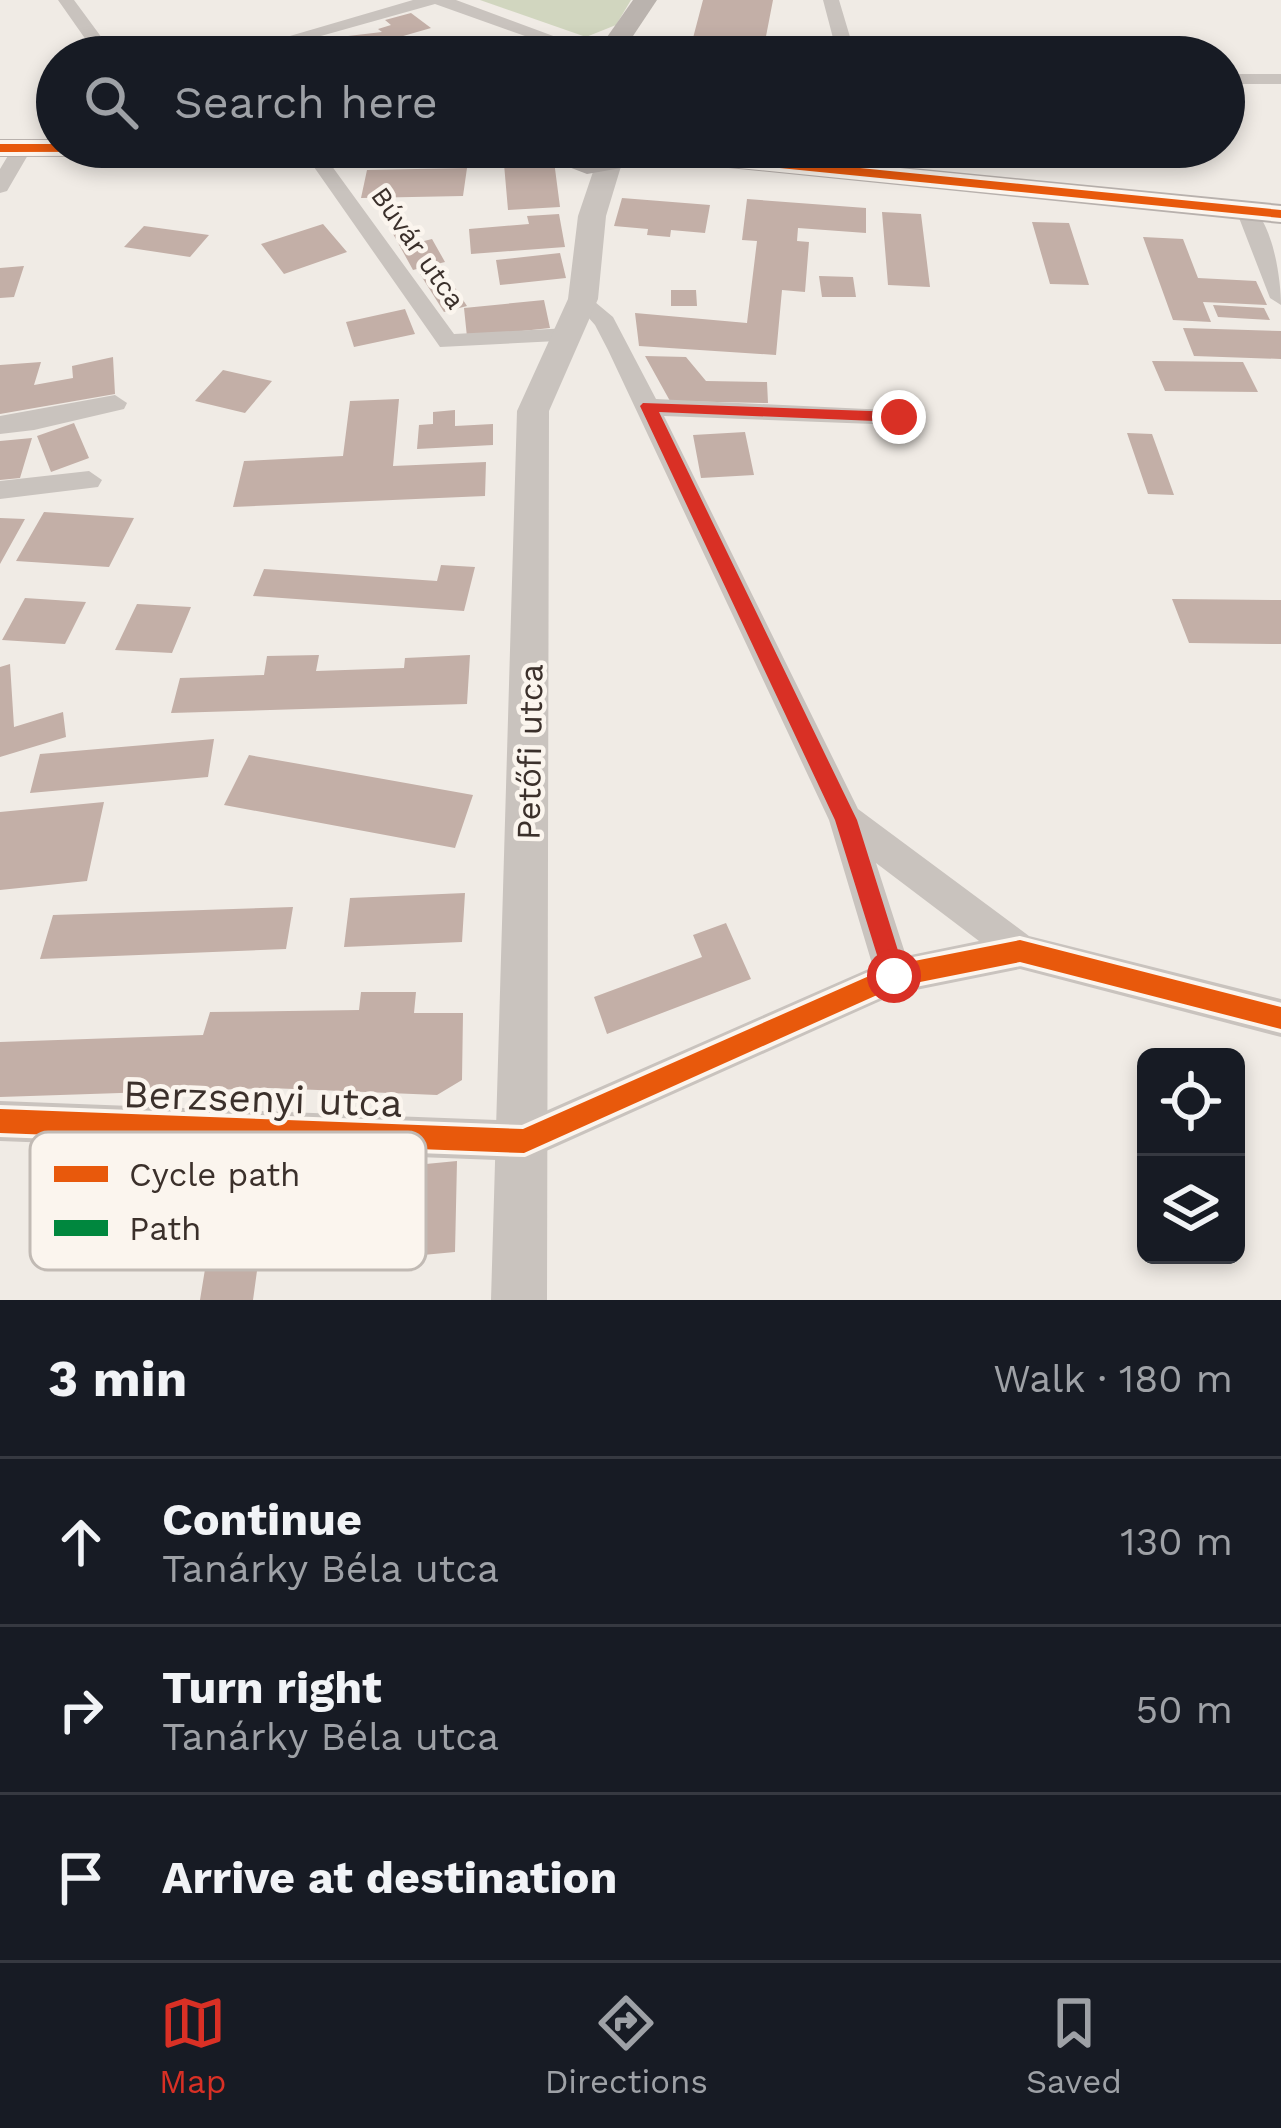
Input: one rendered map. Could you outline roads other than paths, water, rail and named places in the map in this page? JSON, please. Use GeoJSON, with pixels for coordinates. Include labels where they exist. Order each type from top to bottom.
{"type":"FeatureCollection","features":[{"type":"Feature","properties":{"kind":"main road"},"geometry":{"type":"LineString","coordinates":[[619,36],[645,0]]}},
{"type":"Feature","properties":{"kind":"main road"},"geometry":{"type":"LineString","coordinates":[[820,168],[1281,214]]}},
{"type":"Feature","properties":{"kind":"street"},"geometry":{"type":"LineString","coordinates":[[66,0],[92,36]]}},
{"type":"Feature","properties":{"kind":"street"},"geometry":{"type":"LineString","coordinates":[[304,36],[436,0],[542,36]]}},
{"type":"Feature","properties":{"kind":"street"},"geometry":{"type":"LineString","coordinates":[[831,0],[841,36]]}},
{"type":"Feature","properties":{"kind":"street"},"geometry":{"type":"LineString","coordinates":[[1245,79],[1281,79]]}},
{"type":"Feature","properties":{"kind":"street"},"geometry":{"type":"LineString","coordinates":[[0,187],[11,148]]}},
{"type":"Feature","properties":{"kind":"street","name":"Búvár utca"},"geometry":{"type":"LineString","coordinates":[[324,168],[448,342],[576,317]]}},
{"type":"Feature","properties":{"kind":"street","name":"Petőfi utca"},"geometry":{"type":"LineString","coordinates":[[519,1300],[533,411],[555,354],[576,317],[592,216],[583,182],[590,168]]}},
{"type":"Feature","properties":{"kind":"street"},"geometry":{"type":"LineString","coordinates":[[1246,210],[1281,298]]}},
{"type":"Feature","properties":{"kind":"street"},"geometry":{"type":"LineString","coordinates":[[576,317],[605,322],[648,406],[846,820],[894,976]]}},
{"type":"Feature","properties":{"kind":"street"},"geometry":{"type":"LineString","coordinates":[[0,425],[116,403]]}},
{"type":"Feature","properties":{"kind":"street"},"geometry":{"type":"LineString","coordinates":[[648,406],[899,417]]}},
{"type":"Feature","properties":{"kind":"street"},"geometry":{"type":"LineString","coordinates":[[0,490],[89,480]]}},
{"type":"Feature","properties":{"kind":"street"},"geometry":{"type":"LineString","coordinates":[[846,820],[1020,951],[1281,1018]]}},
{"type":"Feature","properties":{"kind":"street"},"geometry":{"type":"LineString","coordinates":[[524,1141],[894,976],[1020,951]]}},
{"type":"Feature","properties":{"kind":"street","name":"Berzsenyi utca"},"geometry":{"type":"LineString","coordinates":[[0,1121],[288,1132]]}},
{"type":"Feature","properties":{"kind":"street","name":"Berzsenyi utca"},"geometry":{"type":"LineString","coordinates":[[426,1137],[524,1141]]}}]}
